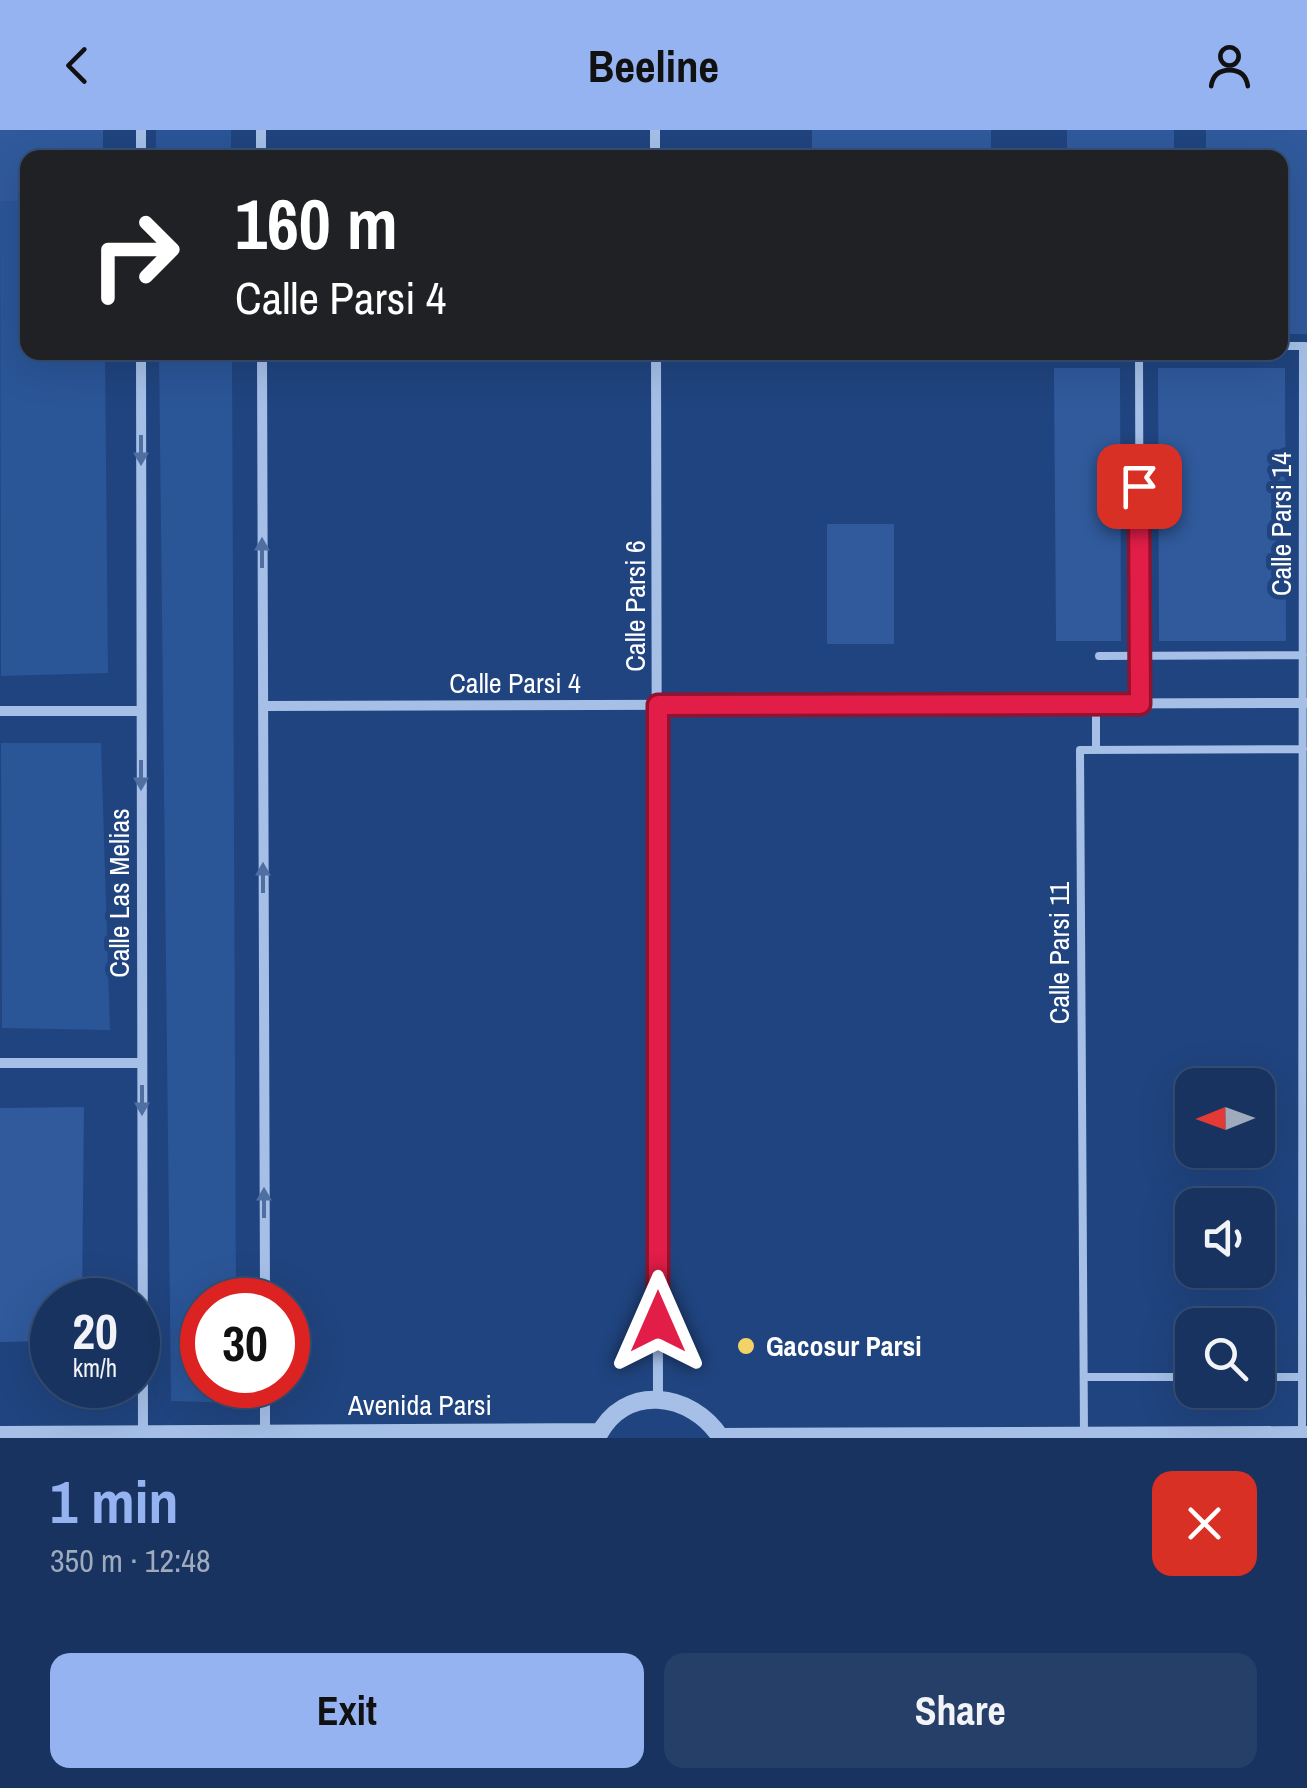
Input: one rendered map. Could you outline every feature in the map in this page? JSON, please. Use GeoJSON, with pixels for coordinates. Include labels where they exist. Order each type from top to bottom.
{"type":"FeatureCollection","features":[{"type":"Feature","properties":{"kind":"street","name":"Calle Las Melias"},"geometry":{"type":"LineString","coordinates":[[141,360],[142,1434]]}},
{"type":"Feature","properties":{"kind":"street"},"geometry":{"type":"LineString","coordinates":[[262,360],[265,1278]]}},
{"type":"Feature","properties":{"kind":"street","name":"Calle Parsi 6"},"geometry":{"type":"LineString","coordinates":[[656,360],[658,1399]]}},
{"type":"Feature","properties":{"kind":"street","name":"Calle Parsi 4"},"geometry":{"type":"LineString","coordinates":[[263,706],[1305,703]]}},
{"type":"Feature","properties":{"kind":"street"},"geometry":{"type":"LineString","coordinates":[[0,711],[141,710]]}},
{"type":"Feature","properties":{"kind":"street"},"geometry":{"type":"LineString","coordinates":[[0,1063],[142,1063]]}},
{"type":"Feature","properties":{"kind":"street"},"geometry":{"type":"LineString","coordinates":[[598,1435],[625,1409],[658,1399],[695,1409],[721,1437],[1304,1435]]}},
{"type":"Feature","properties":{"kind":"street"},"geometry":{"type":"LineString","coordinates":[[265,1408],[265,1436]]}},
{"type":"Feature","properties":{"kind":"street","name":"Avenida Parsi"},"geometry":{"type":"LineString","coordinates":[[0,1435],[598,1435]]}},
{"type":"Feature","properties":{"kind":"lane","name":"Calle Parsi 14"},"geometry":{"type":"LineString","coordinates":[[1305,346],[1305,703]]}},
{"type":"Feature","properties":{"kind":"lane"},"geometry":{"type":"LineString","coordinates":[[1138,360],[1140,704]]}},
{"type":"Feature","properties":{"kind":"lane"},"geometry":{"type":"LineString","coordinates":[[1099,656],[1303,655]]}},
{"type":"Feature","properties":{"kind":"lane"},"geometry":{"type":"LineString","coordinates":[[1304,1435],[1305,703]]}},
{"type":"Feature","properties":{"kind":"lane"},"geometry":{"type":"LineString","coordinates":[[1096,704],[1096,750],[1303,749]]}},
{"type":"Feature","properties":{"kind":"lane","name":"Calle Parsi 11"},"geometry":{"type":"LineString","coordinates":[[1084,1436],[1080,750],[1096,750]]}},
{"type":"Feature","properties":{"kind":"lane"},"geometry":{"type":"LineString","coordinates":[[1084,1377],[1175,1377]]}},
{"type":"Feature","properties":{"kind":"lane"},"geometry":{"type":"LineString","coordinates":[[1275,1377],[1302,1377]]}},
{"type":"Feature","properties":{"kind":"shaded area"},"geometry":{"type":"Polygon","coordinates":[[[156,130],[231,130],[231,150],[156,150],[156,130]]]}},
{"type":"Feature","properties":{"kind":"shaded area"},"geometry":{"type":"Polygon","coordinates":[[[0,201],[20,201],[20,360],[105,360],[108,673],[1,676],[0,201]]]}},
{"type":"Feature","properties":{"kind":"shaded area"},"geometry":{"type":"Polygon","coordinates":[[[159,360],[232,360],[236,1278],[180,1278],[180,1401],[171,1401],[159,360]]]}},
{"type":"Feature","properties":{"kind":"shaded area"},"geometry":{"type":"Polygon","coordinates":[[[1,743],[101,743],[110,1030],[2,1028],[1,743]]]}},
{"type":"Feature","properties":{"kind":"building"},"geometry":{"type":"Polygon","coordinates":[[[0,130],[103,130],[103,150],[20,150],[20,201],[0,201],[0,130]]]}},
{"type":"Feature","properties":{"kind":"building"},"geometry":{"type":"Polygon","coordinates":[[[812,130],[991,130],[991,150],[812,150],[812,130]]]}},
{"type":"Feature","properties":{"kind":"building"},"geometry":{"type":"Polygon","coordinates":[[[1067,130],[1174,130],[1174,150],[1067,150],[1067,130]]]}},
{"type":"Feature","properties":{"kind":"building"},"geometry":{"type":"Polygon","coordinates":[[[1206,130],[1307,130],[1307,334],[1288,334],[1288,150],[1206,150],[1206,130]]]}},
{"type":"Feature","properties":{"kind":"building"},"geometry":{"type":"Polygon","coordinates":[[[1054,368],[1120,368],[1121,641],[1056,641],[1054,368]]]}},
{"type":"Feature","properties":{"kind":"building"},"geometry":{"type":"Polygon","coordinates":[[[1158,368],[1285,368],[1286,641],[1159,641],[1158,368]]]}},
{"type":"Feature","properties":{"kind":"building"},"geometry":{"type":"Polygon","coordinates":[[[827,524],[894,524],[894,644],[827,644],[827,524]]]}},
{"type":"Feature","properties":{"kind":"building"},"geometry":{"type":"Polygon","coordinates":[[[84,1107],[82,1278],[30,1278],[30,1341],[0,1342],[0,1108],[84,1107]]]}},
{"type":"Feature","properties":{"kind":"place","name":"Gacosur Parsi"},"geometry":{"type":"Point","coordinates":[746,1346]}},
{"type":"Feature","properties":{"kind":"route"},"geometry":{"type":"LineString","coordinates":[[658,1322],[658,705],[1140,704],[1139,486]]}}]}
